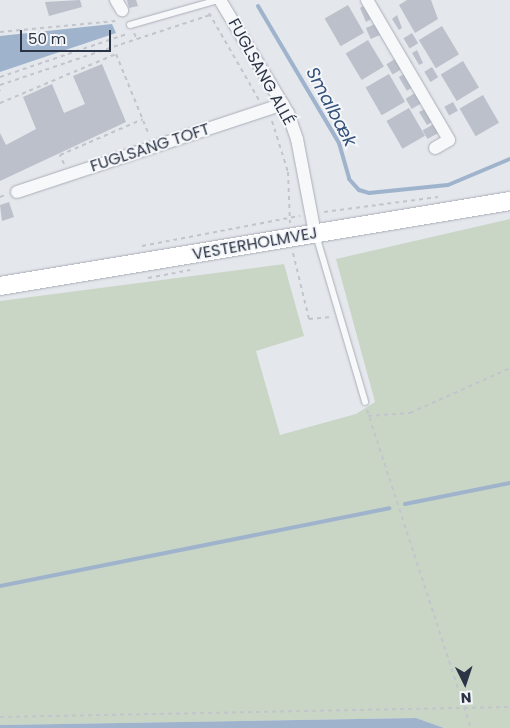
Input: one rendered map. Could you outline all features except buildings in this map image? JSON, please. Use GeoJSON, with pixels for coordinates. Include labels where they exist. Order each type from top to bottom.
{"type":"FeatureCollection","features":[{"type":"Feature","properties":{"kind":"street","name":"FUGLSANG ALLÉ"},"geometry":{"type":"LineString","coordinates":[[219,0],[283,104],[298,138],[315,233]]}},
{"type":"Feature","properties":{"kind":"street"},"geometry":{"type":"LineString","coordinates":[[367,0],[449,140],[435,148]]}},
{"type":"Feature","properties":{"kind":"street","name":"FUGLSANG TOFT"},"geometry":{"type":"LineString","coordinates":[[17,192],[283,104]]}},
{"type":"Feature","properties":{"kind":"street","name":"VESTERHOLMVEJ"},"geometry":{"type":"LineString","coordinates":[[0,286],[510,201]]}},
{"type":"Feature","properties":{"kind":"lane"},"geometry":{"type":"LineString","coordinates":[[130,24],[219,0]]}},
{"type":"Feature","properties":{"kind":"lane"},"geometry":{"type":"LineString","coordinates":[[315,233],[365,402]]}},
{"type":"Feature","properties":{"kind":"path"},"geometry":{"type":"LineString","coordinates":[[0,32],[119,10]]}},
{"type":"Feature","properties":{"kind":"path"},"geometry":{"type":"LineString","coordinates":[[0,77],[134,32]]}},
{"type":"Feature","properties":{"kind":"path"},"geometry":{"type":"LineString","coordinates":[[0,85],[137,39]]}},
{"type":"Feature","properties":{"kind":"path"},"geometry":{"type":"LineString","coordinates":[[104,50],[107,58]]}},
{"type":"Feature","properties":{"kind":"path"},"geometry":{"type":"LineString","coordinates":[[0,102],[116,54],[154,146]]}},
{"type":"Feature","properties":{"kind":"path"},"geometry":{"type":"LineString","coordinates":[[69,174],[60,154],[143,119]]}},
{"type":"Feature","properties":{"kind":"path"},"geometry":{"type":"LineString","coordinates":[[135,248],[206,231],[445,196]]}},
{"type":"Feature","properties":{"kind":"path"},"geometry":{"type":"LineString","coordinates":[[291,238],[309,319],[338,316]]}},
{"type":"Feature","properties":{"kind":"path"},"geometry":{"type":"LineString","coordinates":[[368,416],[410,413],[510,368]]}},
{"type":"Feature","properties":{"kind":"path"},"geometry":{"type":"LineString","coordinates":[[365,402],[471,728]]}},
{"type":"Feature","properties":{"kind":"path"},"geometry":{"type":"LineString","coordinates":[[0,717],[510,707]]}},
{"type":"Feature","properties":{"kind":"green space"},"geometry":{"type":"Polygon","coordinates":[[[510,219],[510,728],[444,728],[416,718],[0,725],[0,301],[284,264],[304,336],[256,351],[280,435],[356,414],[375,402],[336,259],[510,219]]]}},
{"type":"Feature","properties":{"kind":"water"},"geometry":{"type":"Polygon","coordinates":[[[112,24],[116,33],[0,72],[0,36],[112,24]]]}},
{"type":"Feature","properties":{"kind":"water"},"geometry":{"type":"Polygon","coordinates":[[[416,718],[444,728],[0,728],[0,725],[416,718]]]}},
{"type":"Feature","properties":{"kind":"waterway","name":"Smalbæk"},"geometry":{"type":"LineString","coordinates":[[258,6],[339,143],[349,179],[359,190],[369,193],[448,185],[510,159]]}},
{"type":"Feature","properties":{"kind":"waterway"},"geometry":{"type":"LineString","coordinates":[[405,504],[510,483]]}},
{"type":"Feature","properties":{"kind":"waterway"},"geometry":{"type":"LineString","coordinates":[[0,586],[389,508]]}}]}
